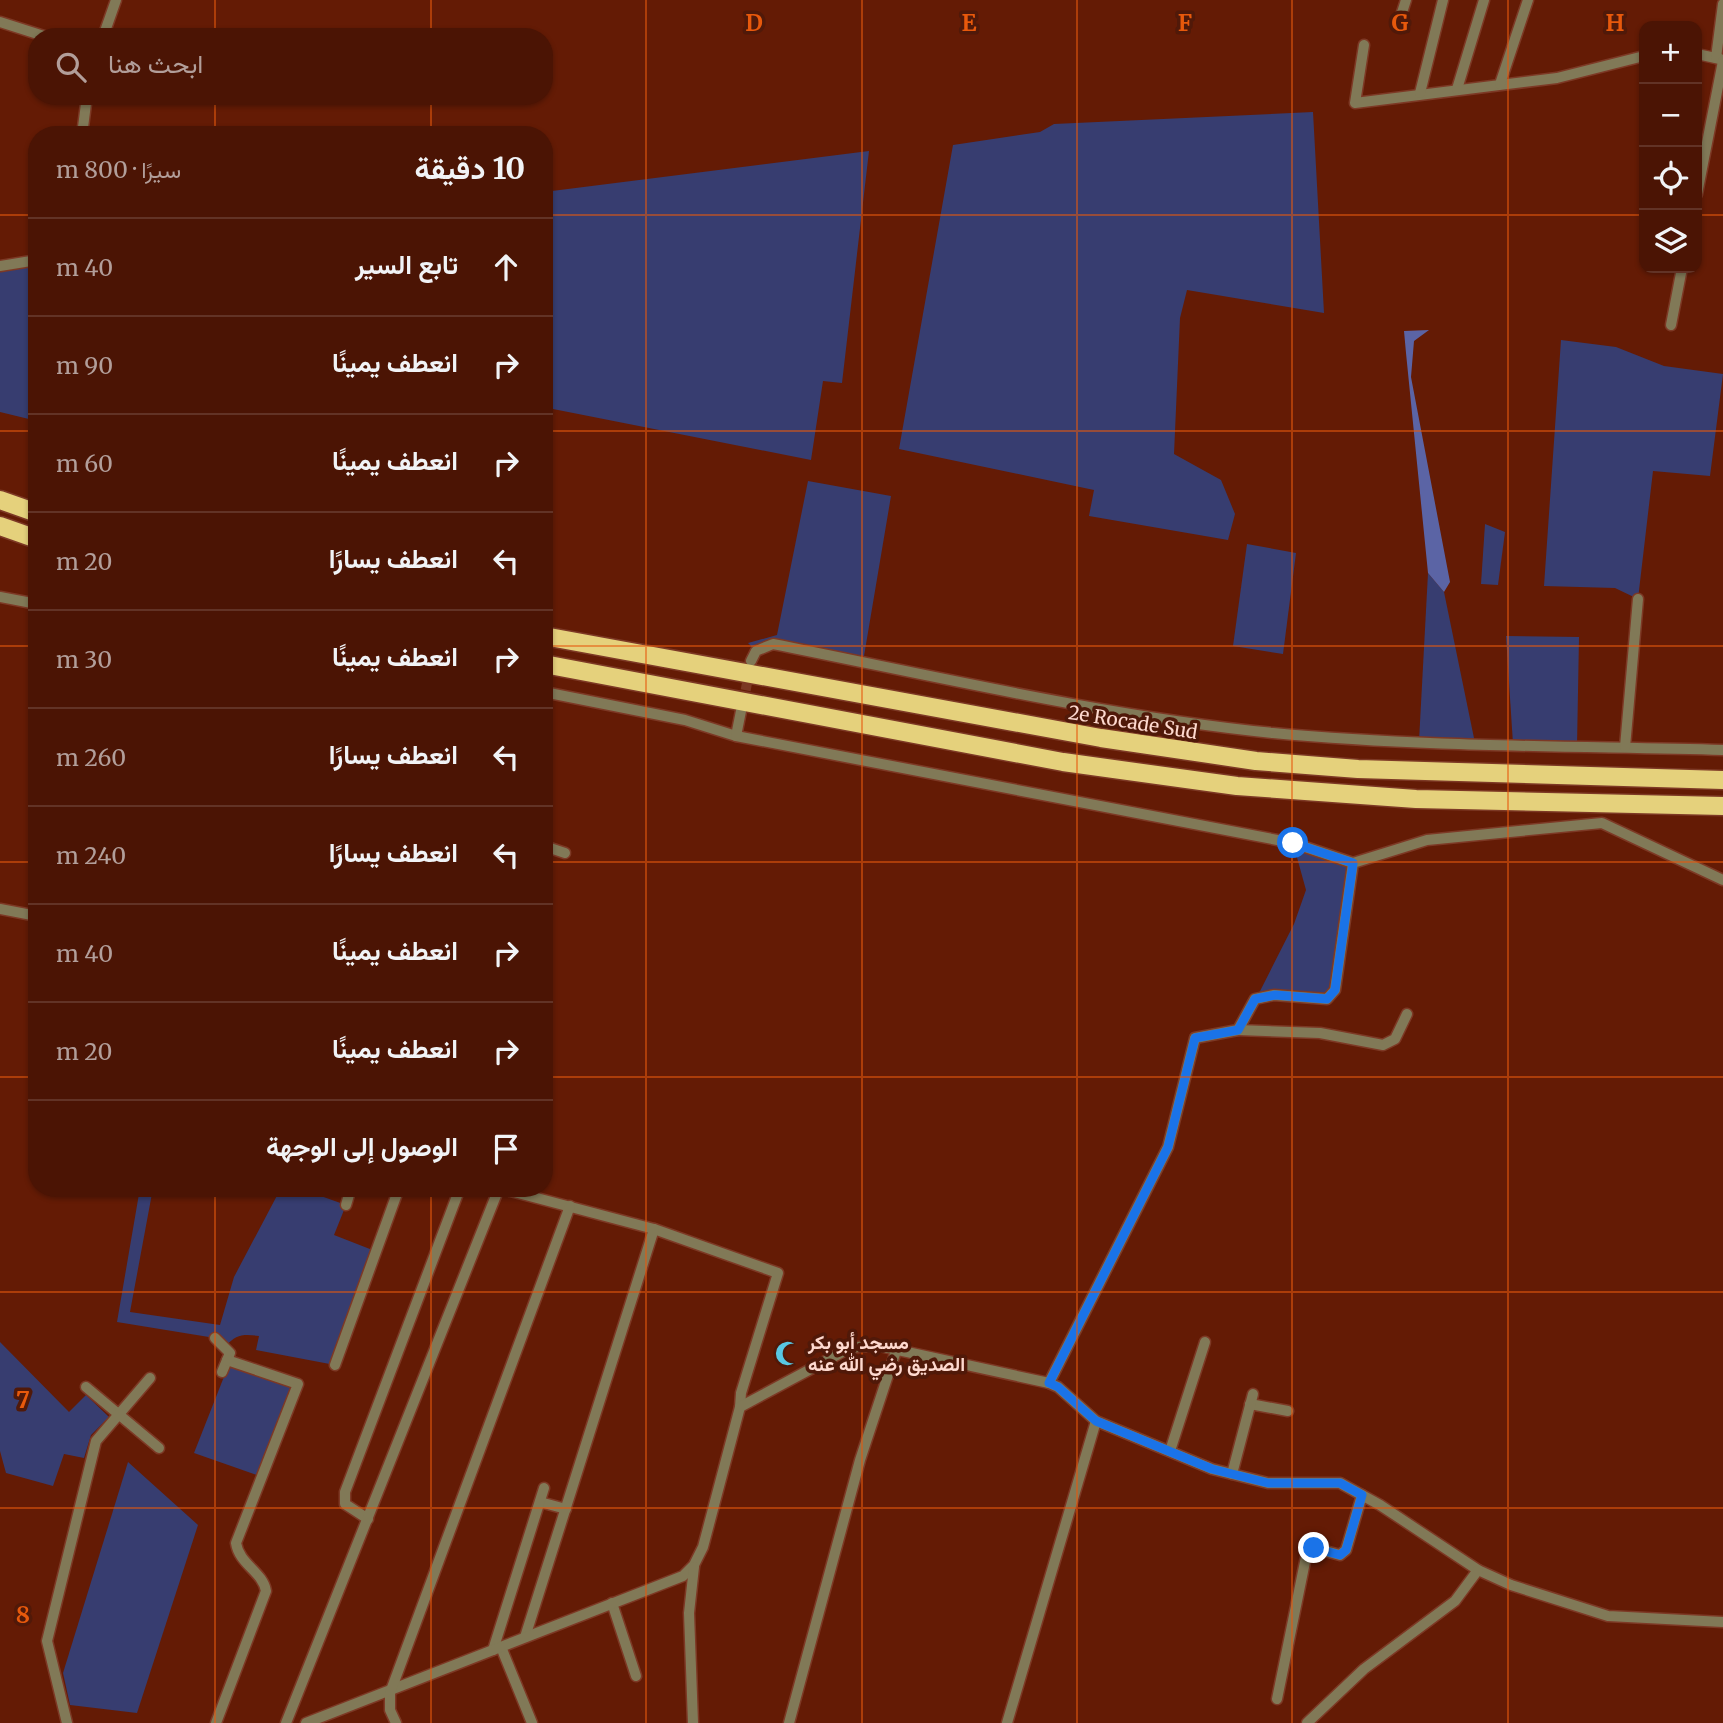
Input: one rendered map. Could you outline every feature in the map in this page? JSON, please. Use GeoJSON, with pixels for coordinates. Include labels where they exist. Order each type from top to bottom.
{"type":"FeatureCollection","features":[{"type":"Feature","properties":{"kind":"highway"},"geometry":{"type":"LineString","coordinates":[[0,500],[28,510]]}},
{"type":"Feature","properties":{"kind":"highway"},"geometry":{"type":"LineString","coordinates":[[0,526],[28,535]]}},
{"type":"Feature","properties":{"kind":"highway","name":"2e Rocade Sud"},"geometry":{"type":"LineString","coordinates":[[553,638],[1101,738],[1245,760],[1359,769],[1723,780]]}},
{"type":"Feature","properties":{"kind":"highway"},"geometry":{"type":"LineString","coordinates":[[553,666],[1063,762],[1237,786],[1416,799],[1723,806]]}},
{"type":"Feature","properties":{"kind":"street"},"geometry":{"type":"LineString","coordinates":[[106,28],[116,0]]}},
{"type":"Feature","properties":{"kind":"street"},"geometry":{"type":"LineString","coordinates":[[1398,25],[1406,0]]}},
{"type":"Feature","properties":{"kind":"street"},"geometry":{"type":"LineString","coordinates":[[1420,93],[1443,0]]}},
{"type":"Feature","properties":{"kind":"street"},"geometry":{"type":"LineString","coordinates":[[1457,89],[1484,0]]}},
{"type":"Feature","properties":{"kind":"street"},"geometry":{"type":"LineString","coordinates":[[1500,84],[1528,0]]}},
{"type":"Feature","properties":{"kind":"street"},"geometry":{"type":"LineString","coordinates":[[1702,166],[1721,59],[1723,4]]}},
{"type":"Feature","properties":{"kind":"street"},"geometry":{"type":"LineString","coordinates":[[0,22],[28,31]]}},
{"type":"Feature","properties":{"kind":"street"},"geometry":{"type":"LineString","coordinates":[[1364,44],[1355,103],[1556,78],[1639,57]]}},
{"type":"Feature","properties":{"kind":"street"},"geometry":{"type":"LineString","coordinates":[[1702,55],[1721,59]]}},
{"type":"Feature","properties":{"kind":"street"},"geometry":{"type":"LineString","coordinates":[[83,126],[86,105]]}},
{"type":"Feature","properties":{"kind":"street"},"geometry":{"type":"LineString","coordinates":[[0,266],[28,261]]}},
{"type":"Feature","properties":{"kind":"street"},"geometry":{"type":"LineString","coordinates":[[1671,325],[1681,273]]}},
{"type":"Feature","properties":{"kind":"street"},"geometry":{"type":"LineString","coordinates":[[0,597],[28,602]]}},
{"type":"Feature","properties":{"kind":"street"},"geometry":{"type":"LineString","coordinates":[[1625,747],[1638,599]]}},
{"type":"Feature","properties":{"kind":"street"},"geometry":{"type":"LineString","coordinates":[[751,661],[756,651],[773,644],[1056,701],[1275,733],[1419,741],[1723,750]]}},
{"type":"Feature","properties":{"kind":"street"},"geometry":{"type":"LineString","coordinates":[[553,694],[685,720],[736,736],[1293,843],[1353,863],[1427,840],[1602,823],[1723,880]]}},
{"type":"Feature","properties":{"kind":"street"},"geometry":{"type":"LineString","coordinates":[[736,736],[741,711]]}},
{"type":"Feature","properties":{"kind":"street"},"geometry":{"type":"LineString","coordinates":[[553,850],[565,853]]}},
{"type":"Feature","properties":{"kind":"street"},"geometry":{"type":"LineString","coordinates":[[1238,1030],[1255,999],[1275,995],[1327,999],[1335,990],[1353,863]]}},
{"type":"Feature","properties":{"kind":"street"},"geometry":{"type":"LineString","coordinates":[[0,909],[28,914]]}},
{"type":"Feature","properties":{"kind":"street"},"geometry":{"type":"LineString","coordinates":[[1049,1383],[1168,1147],[1195,1038],[1238,1030],[1320,1032],[1383,1045],[1395,1039],[1407,1014]]}},
{"type":"Feature","properties":{"kind":"street"},"geometry":{"type":"LineString","coordinates":[[345,1205],[348,1197]]}},
{"type":"Feature","properties":{"kind":"street"},"geometry":{"type":"LineString","coordinates":[[335,1365],[396,1197]]}},
{"type":"Feature","properties":{"kind":"street"},"geometry":{"type":"LineString","coordinates":[[368,1518],[345,1504],[345,1492],[457,1197]]}},
{"type":"Feature","properties":{"kind":"street"},"geometry":{"type":"LineString","coordinates":[[286,1723],[495,1197]]}},
{"type":"Feature","properties":{"kind":"street"},"geometry":{"type":"LineString","coordinates":[[306,1723],[683,1576],[694,1565],[703,1547],[740,1408],[741,1393],[778,1273],[654,1229],[534,1197]]}},
{"type":"Feature","properties":{"kind":"street"},"geometry":{"type":"LineString","coordinates":[[396,1723],[390,1710],[390,1692],[570,1206]]}},
{"type":"Feature","properties":{"kind":"street"},"geometry":{"type":"LineString","coordinates":[[525,1637],[654,1229]]}},
{"type":"Feature","properties":{"kind":"street"},"geometry":{"type":"LineString","coordinates":[[215,1338],[230,1353],[222,1372]]}},
{"type":"Feature","properties":{"kind":"street"},"geometry":{"type":"LineString","coordinates":[[1170,1451],[1205,1342]]}},
{"type":"Feature","properties":{"kind":"street"},"geometry":{"type":"LineString","coordinates":[[740,1408],[850,1348],[875,1345],[1049,1383],[1058,1387],[1096,1421],[1232,1474],[1268,1483],[1340,1483],[1478,1570],[1511,1585],[1608,1616],[1723,1622]]}},
{"type":"Feature","properties":{"kind":"street"},"geometry":{"type":"LineString","coordinates":[[789,1723],[860,1460],[896,1351]]}},
{"type":"Feature","properties":{"kind":"street"},"geometry":{"type":"LineString","coordinates":[[216,1723],[266,1591],[265,1584],[238,1557],[236,1544],[298,1384],[227,1360]]}},
{"type":"Feature","properties":{"kind":"street"},"geometry":{"type":"LineString","coordinates":[[67,1723],[47,1641],[96,1441],[150,1378]]}},
{"type":"Feature","properties":{"kind":"street"},"geometry":{"type":"LineString","coordinates":[[86,1387],[159,1448]]}},
{"type":"Feature","properties":{"kind":"street"},"geometry":{"type":"LineString","coordinates":[[1232,1474],[1251,1399],[1288,1411]]}},
{"type":"Feature","properties":{"kind":"street"},"geometry":{"type":"LineString","coordinates":[[1007,1723],[1096,1421]]}},
{"type":"Feature","properties":{"kind":"street"},"geometry":{"type":"LineString","coordinates":[[532,1723],[497,1649],[544,1488]]}},
{"type":"Feature","properties":{"kind":"street"},"geometry":{"type":"LineString","coordinates":[[1277,1699],[1307,1552],[1314,1548],[1340,1555],[1346,1550],[1362,1495]]}},
{"type":"Feature","properties":{"kind":"street"},"geometry":{"type":"LineString","coordinates":[[540,1502],[566,1509]]}},
{"type":"Feature","properties":{"kind":"street"},"geometry":{"type":"LineString","coordinates":[[693,1723],[690,1613],[694,1565]]}},
{"type":"Feature","properties":{"kind":"street"},"geometry":{"type":"LineString","coordinates":[[1307,1723],[1364,1669],[1455,1601],[1478,1570]]}},
{"type":"Feature","properties":{"kind":"street"},"geometry":{"type":"LineString","coordinates":[[612,1603],[636,1675]]}},
{"type":"Feature","properties":{"kind":"shaded area"},"geometry":{"type":"Polygon","coordinates":[[[1313,112],[1324,313],[1187,290],[1180,318],[1174,454],[1221,480],[1235,514],[1228,540],[1089,516],[1094,490],[899,449],[953,145],[1040,132],[1054,124],[1313,112]]]}},
{"type":"Feature","properties":{"kind":"shaded area"},"geometry":{"type":"Polygon","coordinates":[[[869,151],[842,383],[823,381],[811,460],[553,409],[553,191],[869,151]]]}},
{"type":"Feature","properties":{"kind":"shaded area"},"geometry":{"type":"Polygon","coordinates":[[[28,261],[28,419],[0,412],[0,266],[28,261]]]}},
{"type":"Feature","properties":{"kind":"shaded area"},"geometry":{"type":"Polygon","coordinates":[[[1429,330],[1414,341],[1411,377],[1450,582],[1444,592],[1428,573],[1404,331],[1429,330]]]}},
{"type":"Feature","properties":{"kind":"shaded area"},"geometry":{"type":"Polygon","coordinates":[[[1561,340],[1616,347],[1664,366],[1723,374],[1710,476],[1653,471],[1638,599],[1615,588],[1544,586],[1561,340]]]}},
{"type":"Feature","properties":{"kind":"shaded area"},"geometry":{"type":"Polygon","coordinates":[[[808,481],[891,496],[863,662],[773,644],[756,651],[748,643],[777,635],[808,481]]]}},
{"type":"Feature","properties":{"kind":"shaded area"},"geometry":{"type":"Polygon","coordinates":[[[1485,524],[1505,532],[1498,585],[1481,584],[1485,524]]]}},
{"type":"Feature","properties":{"kind":"shaded area"},"geometry":{"type":"Polygon","coordinates":[[[1247,544],[1296,553],[1283,654],[1233,646],[1247,544]]]}},
{"type":"Feature","properties":{"kind":"shaded area"},"geometry":{"type":"Polygon","coordinates":[[[1428,573],[1444,592],[1475,743],[1419,741],[1428,573]]]}},
{"type":"Feature","properties":{"kind":"shaded area"},"geometry":{"type":"Polygon","coordinates":[[[1506,636],[1579,637],[1577,746],[1513,744],[1506,636]]]}},
{"type":"Feature","properties":{"kind":"shaded area"},"geometry":{"type":"Polygon","coordinates":[[[1293,843],[1353,863],[1335,990],[1327,999],[1256,999],[1294,924],[1306,890],[1293,843]]]}},
{"type":"Feature","properties":{"kind":"shaded area"},"geometry":{"type":"Polygon","coordinates":[[[138,1197],[151,1197],[130,1312],[220,1325],[234,1277],[276,1197],[324,1197],[346,1205],[334,1235],[375,1251],[335,1365],[256,1350],[259,1336],[241,1336],[226,1346],[215,1338],[117,1322],[138,1197]]]}},
{"type":"Feature","properties":{"kind":"shaded area"},"geometry":{"type":"Polygon","coordinates":[[[0,1342],[69,1412],[86,1395],[109,1417],[91,1435],[84,1458],[64,1454],[53,1486],[6,1473],[0,1451],[0,1342]]]}},
{"type":"Feature","properties":{"kind":"shaded area"},"geometry":{"type":"Polygon","coordinates":[[[229,1364],[293,1386],[257,1475],[194,1453],[229,1364]]]}},
{"type":"Feature","properties":{"kind":"shaded area"},"geometry":{"type":"Polygon","coordinates":[[[128,1462],[198,1525],[137,1713],[70,1705],[63,1673],[128,1462]]]}},
{"type":"Feature","properties":{"kind":"tunnel"},"geometry":{"type":"LineString","coordinates":[[743,705],[749,672]]}},
{"type":"Feature","properties":{"kind":"place","name":"مسجد أبو بكر الصديق رضي الله عنه"},"geometry":{"type":"Point","coordinates":[788,1353]}},
{"type":"Feature","properties":{"kind":"route"},"geometry":{"type":"LineString","coordinates":[[1293,843],[1353,863],[1335,990],[1327,999],[1275,995],[1255,999],[1238,1030],[1195,1038],[1168,1147],[1049,1383],[1058,1387],[1096,1421],[1131,1438],[1212,1469],[1268,1483],[1340,1483],[1362,1495],[1346,1550],[1340,1555],[1314,1548]]}}]}
